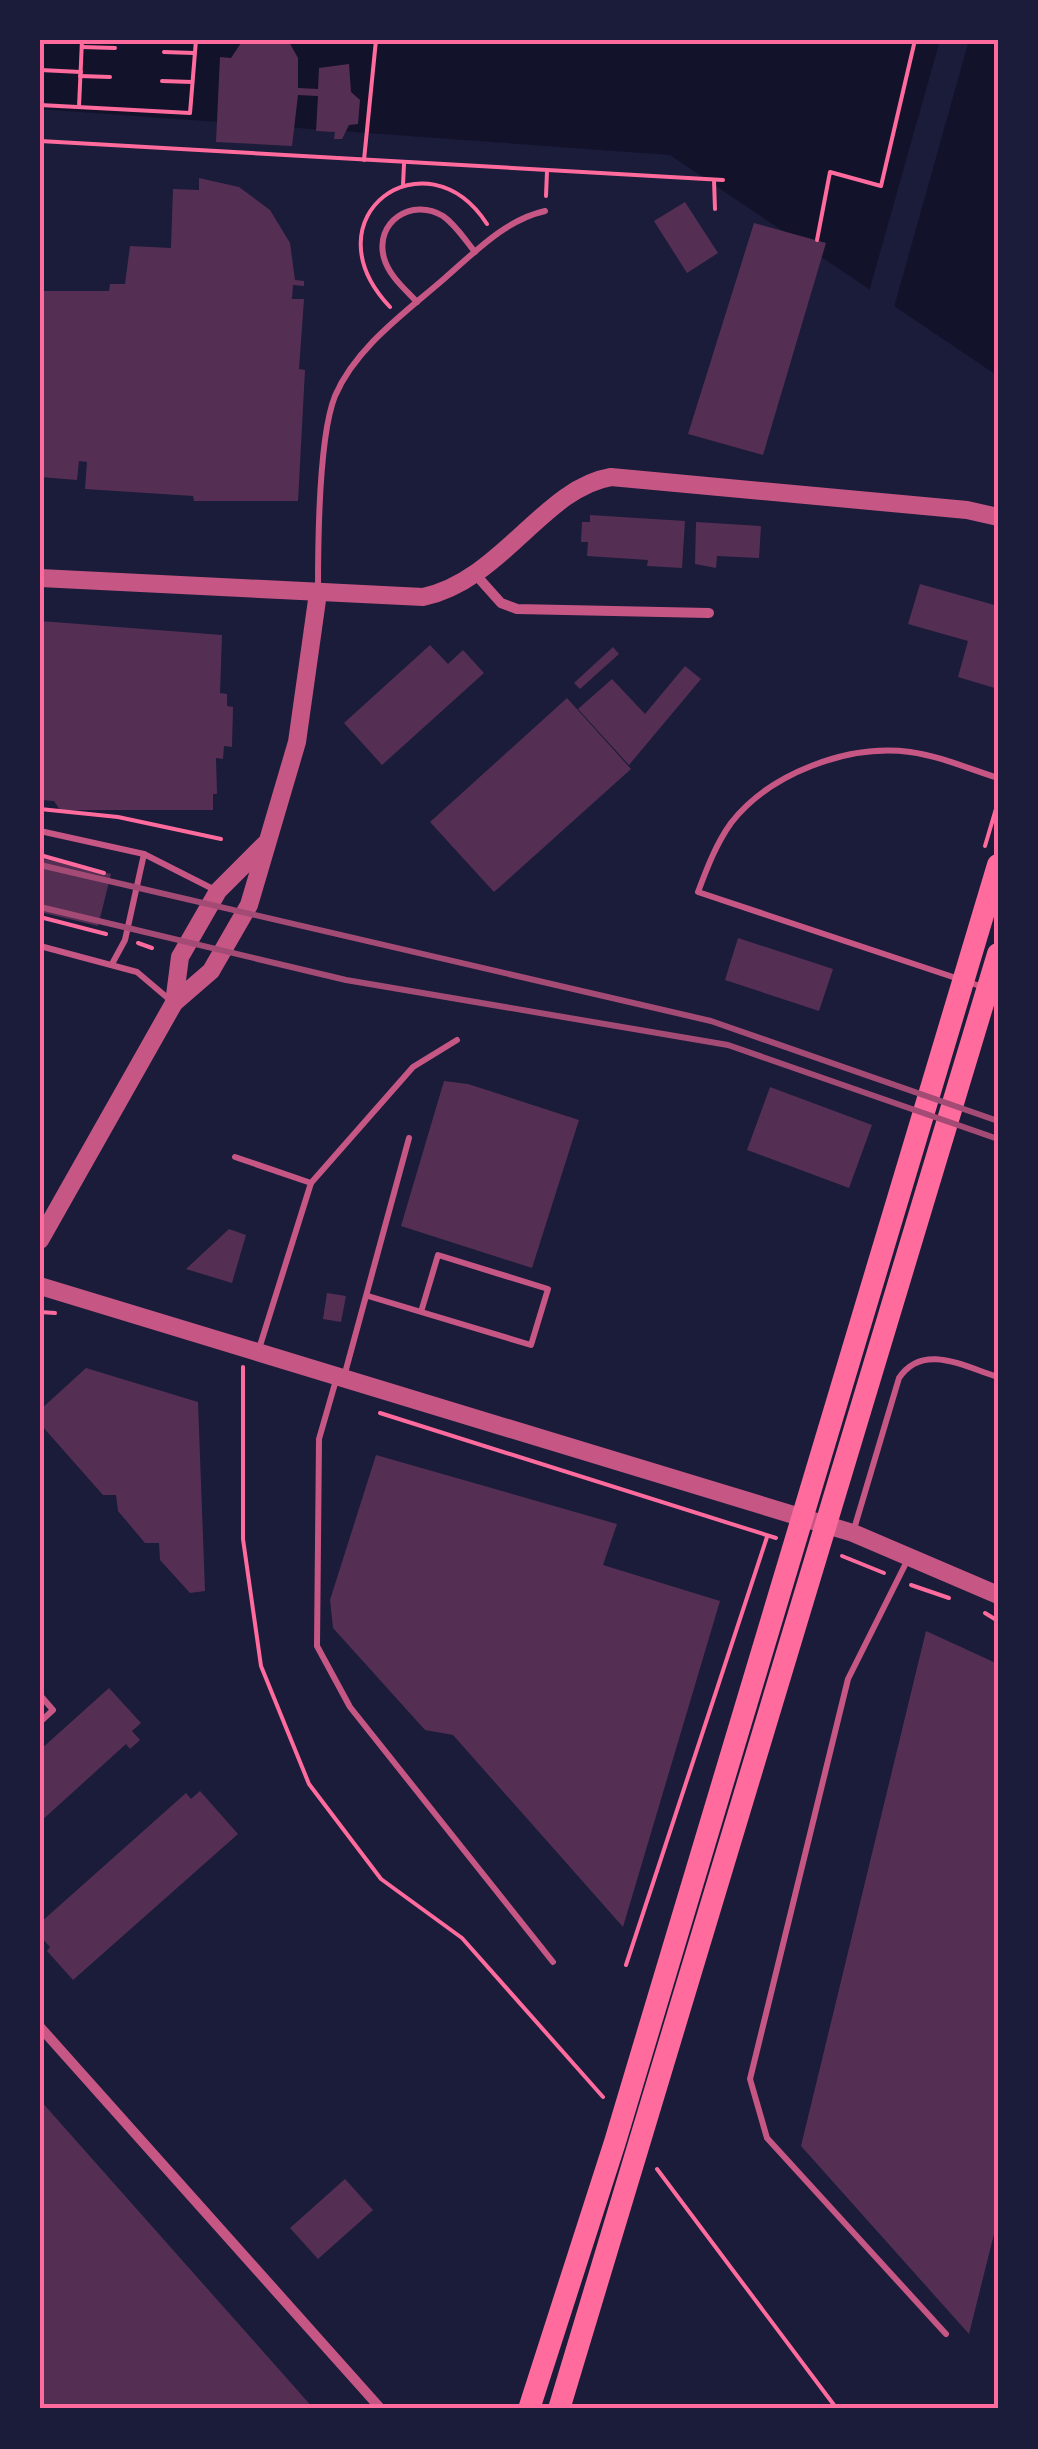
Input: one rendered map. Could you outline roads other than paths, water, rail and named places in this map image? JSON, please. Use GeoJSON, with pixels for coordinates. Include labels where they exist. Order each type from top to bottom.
{"type":"FeatureCollection","features":[{"type":"Feature","properties":{"kind":"highway"},"geometry":{"type":"LineString","coordinates":[[529,2409],[615,2142],[998,865]]}},
{"type":"Feature","properties":{"kind":"highway"},"geometry":{"type":"LineString","coordinates":[[559,2409],[998,954]]}},
{"type":"Feature","properties":{"kind":"street"},"geometry":{"type":"LineString","coordinates":[[40,578],[423,597],[443,593],[476,575],[582,486],[611,477],[967,510],[998,517]]}},
{"type":"Feature","properties":{"kind":"street"},"geometry":{"type":"LineString","coordinates":[[476,575],[500,603],[518,609],[709,613]]}},
{"type":"Feature","properties":{"kind":"street"},"geometry":{"type":"LineString","coordinates":[[40,1240],[174,1004],[211,971],[248,905],[297,742],[318,593]]}},
{"type":"Feature","properties":{"kind":"street"},"geometry":{"type":"LineString","coordinates":[[174,1004],[180,957],[218,891],[265,843]]}},
{"type":"Feature","properties":{"kind":"street"},"geometry":{"type":"LineString","coordinates":[[40,1286],[853,1533],[998,1595]]}},
{"type":"Feature","properties":{"kind":"street"},"geometry":{"type":"LineString","coordinates":[[40,2027],[382,2409]]}},
{"type":"Feature","properties":{"kind":"lane"},"geometry":{"type":"LineString","coordinates":[[418,302],[388,269],[383,255],[382,239],[400,214],[430,210],[443,216],[475,252]]}},
{"type":"Feature","properties":{"kind":"lane"},"geometry":{"type":"LineString","coordinates":[[318,593],[326,466],[335,397],[365,351],[418,302],[511,224],[545,211]]}},
{"type":"Feature","properties":{"kind":"lane"},"geometry":{"type":"LineString","coordinates":[[998,778],[906,751],[836,757],[788,778],[745,808],[717,846],[698,892],[998,992]]}},
{"type":"Feature","properties":{"kind":"lane"},"geometry":{"type":"LineString","coordinates":[[40,831],[144,854],[218,891]]}},
{"type":"Feature","properties":{"kind":"lane"},"geometry":{"type":"LineString","coordinates":[[112,964],[125,940],[144,854]]}},
{"type":"Feature","properties":{"kind":"lane"},"geometry":{"type":"LineString","coordinates":[[40,946],[136,972],[174,1004]]}},
{"type":"Feature","properties":{"kind":"lane"},"geometry":{"type":"LineString","coordinates":[[257,1353],[311,1184],[413,1068],[456,1040]]}},
{"type":"Feature","properties":{"kind":"lane"},"geometry":{"type":"LineString","coordinates":[[409,1138],[368,1296],[319,1438],[316,1646],[350,1707],[554,1962]]}},
{"type":"Feature","properties":{"kind":"lane"},"geometry":{"type":"LineString","coordinates":[[235,1157],[311,1184]]}},
{"type":"Feature","properties":{"kind":"lane"},"geometry":{"type":"LineString","coordinates":[[368,1296],[421,1312],[531,1345],[548,1290],[438,1255],[421,1312]]}},
{"type":"Feature","properties":{"kind":"lane"},"geometry":{"type":"LineString","coordinates":[[853,1533],[899,1378],[907,1366],[932,1357],[998,1377]]}},
{"type":"Feature","properties":{"kind":"lane"},"geometry":{"type":"LineString","coordinates":[[910,1556],[848,1679],[750,2079],[767,2138],[946,2334]]}},
{"type":"Feature","properties":{"kind":"lane"},"geometry":{"type":"LineString","coordinates":[[40,1696],[52,1710],[40,1722]]}},
{"type":"Feature","properties":{"kind":"railway"},"geometry":{"type":"LineString","coordinates":[[40,865],[711,1021],[998,1121]]}},
{"type":"Feature","properties":{"kind":"railway"},"geometry":{"type":"LineString","coordinates":[[40,907],[346,980],[728,1045],[998,1139]]}}]}
